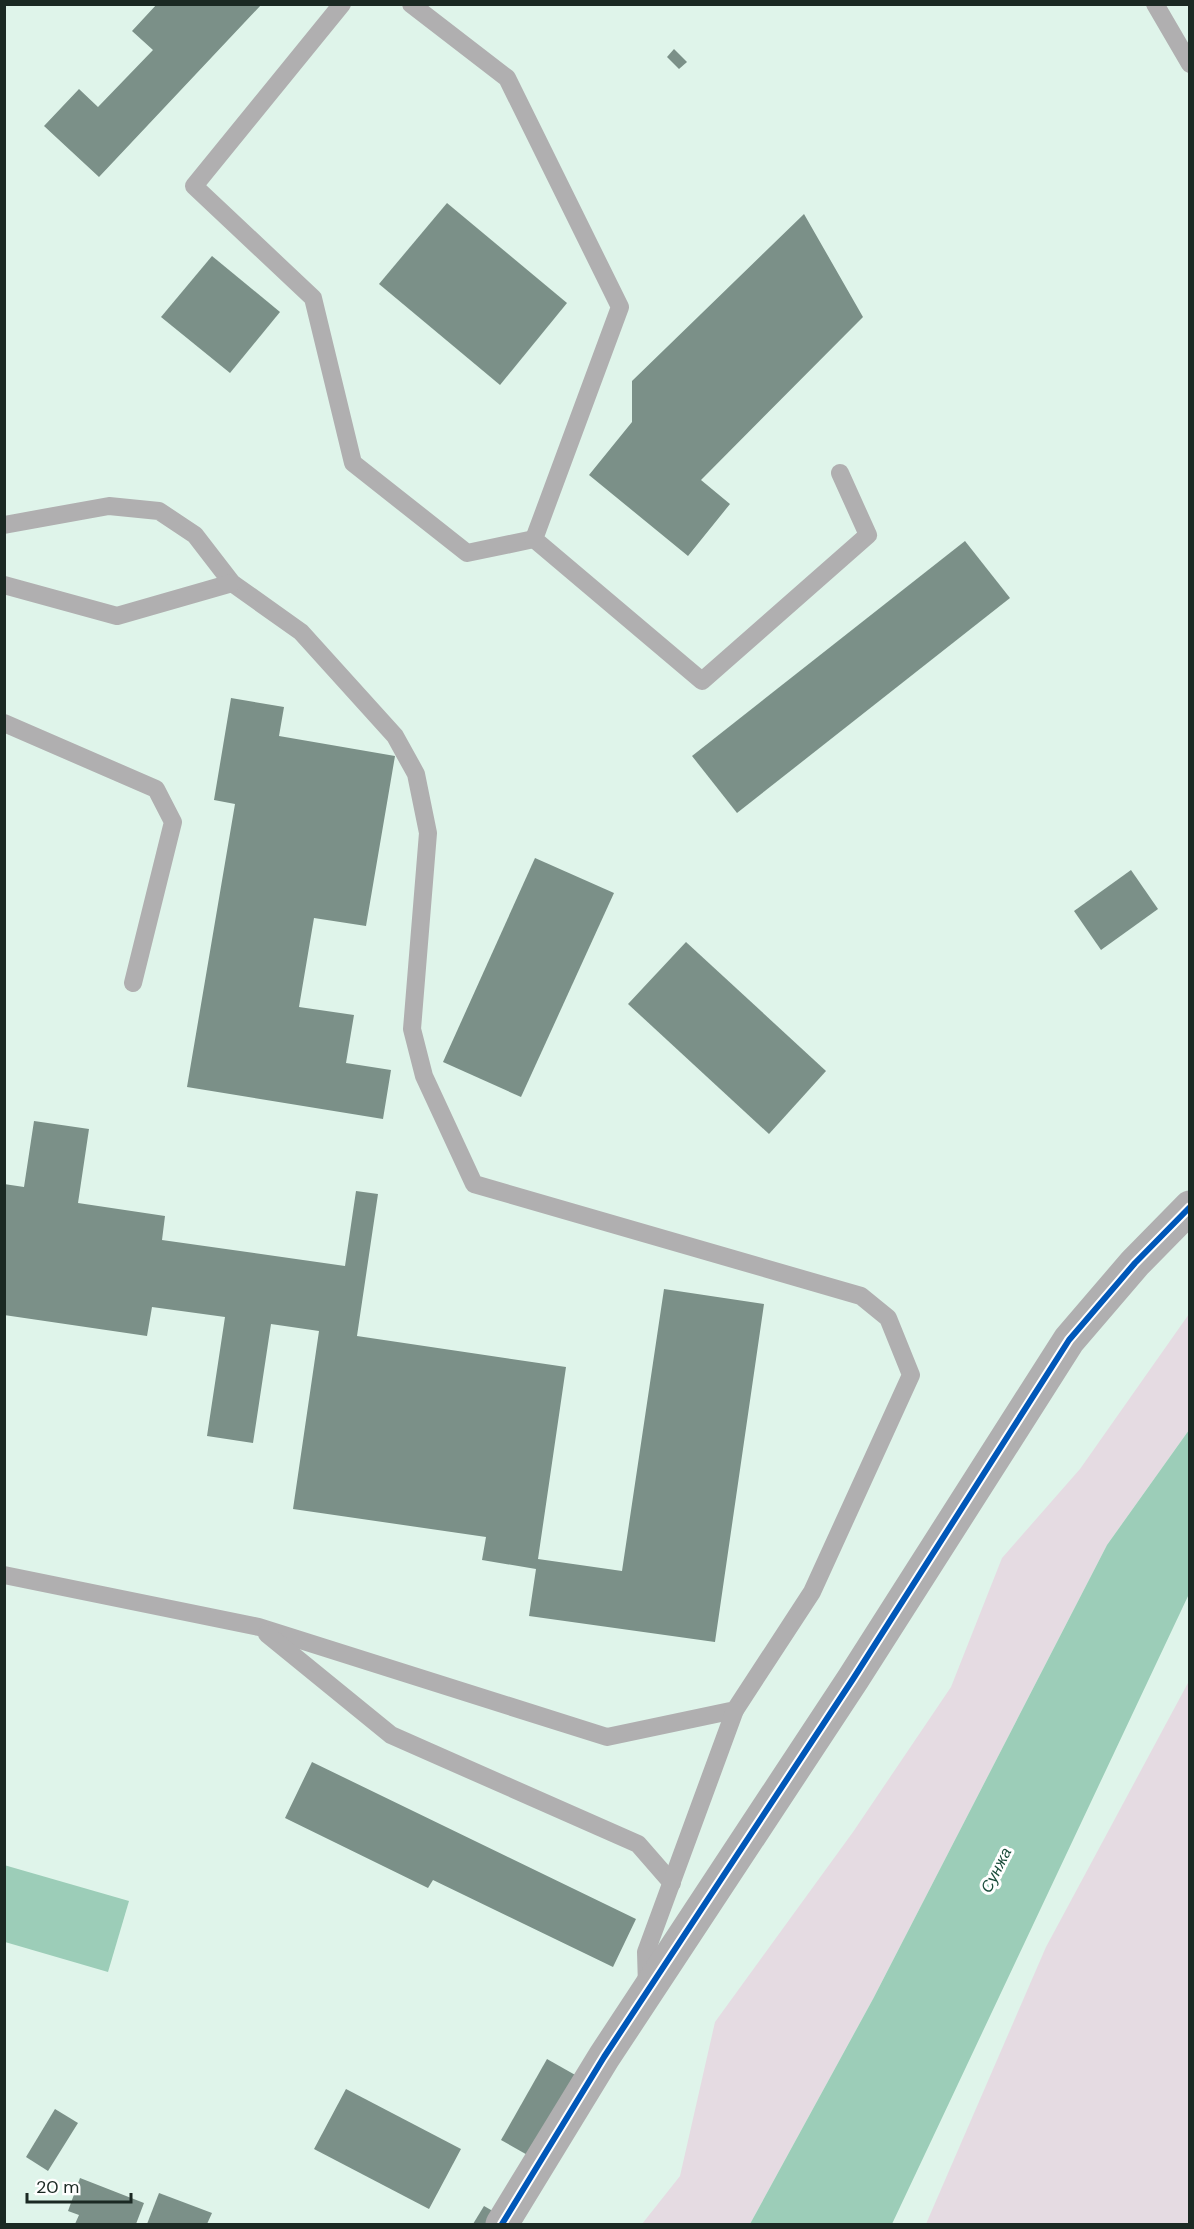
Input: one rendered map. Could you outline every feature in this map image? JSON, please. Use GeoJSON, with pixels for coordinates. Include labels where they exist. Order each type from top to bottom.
{"type":"FeatureCollection","features":[{"type":"Feature","properties":{"kind":"street"},"geometry":{"type":"LineString","coordinates":[[502,2224],[647,1991],[853,1678],[1070,1340],[1135,1263],[1190,1207]]}},
{"type":"Feature","properties":{"kind":"lane"},"geometry":{"type":"LineString","coordinates":[[342,4],[194,186],[313,298],[353,463],[467,553],[534,538]]}},
{"type":"Feature","properties":{"kind":"lane"},"geometry":{"type":"LineString","coordinates":[[411,4],[507,78],[621,307],[534,538]]}},
{"type":"Feature","properties":{"kind":"lane"},"geometry":{"type":"LineString","coordinates":[[1155,4],[1190,64]]}},
{"type":"Feature","properties":{"kind":"lane"},"geometry":{"type":"LineString","coordinates":[[534,538],[702,681],[868,535],[840,473]]}},
{"type":"Feature","properties":{"kind":"lane"},"geometry":{"type":"LineString","coordinates":[[4,525],[109,506],[159,511],[195,535],[231,583],[301,632],[395,736],[416,774],[428,833],[412,1029],[424,1076],[474,1184],[861,1296],[888,1318],[911,1375],[812,1592],[735,1710],[646,1952],[647,1991]]}},
{"type":"Feature","properties":{"kind":"lane"},"geometry":{"type":"LineString","coordinates":[[4,585],[117,616],[231,583]]}},
{"type":"Feature","properties":{"kind":"lane"},"geometry":{"type":"LineString","coordinates":[[4,723],[156,789],[173,822],[133,983]]}},
{"type":"Feature","properties":{"kind":"lane"},"geometry":{"type":"LineString","coordinates":[[4,1575],[259,1627],[607,1737],[735,1710]]}},
{"type":"Feature","properties":{"kind":"lane"},"geometry":{"type":"LineString","coordinates":[[259,1627],[391,1735],[638,1844],[672,1882]]}},
{"type":"Feature","properties":{"kind":"shaded area"},"geometry":{"type":"Polygon","coordinates":[[[1189,1314],[1189,1430],[1107,1545],[873,1999],[750,2224],[642,2224],[680,2176],[715,2022],[853,1832],[951,1687],[1002,1558],[1080,1469],[1189,1314]]]}},
{"type":"Feature","properties":{"kind":"shaded area"},"geometry":{"type":"Polygon","coordinates":[[[1189,1681],[1189,2224],[926,2224],[1046,1947],[1189,1681]]]}},
{"type":"Feature","properties":{"kind":"water","name":"Сунжа"},"geometry":{"type":"Polygon","coordinates":[[[1189,1430],[1189,1594],[892,2224],[750,2224],[873,1999],[1107,1545],[1189,1430]]]}},
{"type":"Feature","properties":{"kind":"water"},"geometry":{"type":"Polygon","coordinates":[[[4,1865],[129,1901],[108,1972],[5,1942],[4,1865]]]}},
{"type":"Feature","properties":{"kind":"building"},"geometry":{"type":"Polygon","coordinates":[[[157,4],[262,4],[99,177],[44,126],[79,89],[98,107],[153,50],[132,31],[157,4]]]}},
{"type":"Feature","properties":{"kind":"building"},"geometry":{"type":"Polygon","coordinates":[[[674,49],[687,62],[679,69],[667,57],[674,49]]]}},
{"type":"Feature","properties":{"kind":"building"},"geometry":{"type":"Polygon","coordinates":[[[447,203],[567,303],[500,385],[379,284],[447,203]]]}},
{"type":"Feature","properties":{"kind":"building"},"geometry":{"type":"Polygon","coordinates":[[[804,214],[863,317],[701,480],[730,504],[688,556],[589,475],[632,422],[632,381],[804,214]]]}},
{"type":"Feature","properties":{"kind":"building"},"geometry":{"type":"Polygon","coordinates":[[[212,256],[280,312],[230,373],[161,317],[212,256]]]}},
{"type":"Feature","properties":{"kind":"building"},"geometry":{"type":"Polygon","coordinates":[[[965,541],[1010,598],[737,813],[692,756],[965,541]]]}},
{"type":"Feature","properties":{"kind":"building"},"geometry":{"type":"Polygon","coordinates":[[[231,698],[284,707],[279,736],[395,756],[366,926],[314,918],[299,1007],[354,1015],[346,1063],[391,1070],[383,1119],[187,1087],[235,804],[214,800],[231,698]]]}},
{"type":"Feature","properties":{"kind":"building"},"geometry":{"type":"Polygon","coordinates":[[[535,858],[614,893],[521,1097],[443,1062],[535,858]]]}},
{"type":"Feature","properties":{"kind":"building"},"geometry":{"type":"Polygon","coordinates":[[[1131,870],[1158,909],[1101,950],[1074,911],[1131,870]]]}},
{"type":"Feature","properties":{"kind":"building"},"geometry":{"type":"Polygon","coordinates":[[[686,942],[826,1071],[769,1134],[628,1004],[686,942]]]}},
{"type":"Feature","properties":{"kind":"building"},"geometry":{"type":"Polygon","coordinates":[[[34,1121],[89,1129],[78,1203],[165,1216],[162,1240],[345,1266],[356,1191],[378,1194],[357,1336],[566,1367],[538,1559],[622,1571],[664,1289],[764,1304],[715,1642],[529,1616],[536,1569],[482,1560],[486,1537],[293,1509],[319,1331],[271,1324],[253,1443],[207,1436],[225,1317],[152,1307],[147,1336],[4,1315],[4,1184],[24,1187],[34,1121]]]}},
{"type":"Feature","properties":{"kind":"building"},"geometry":{"type":"Polygon","coordinates":[[[312,1762],[636,1919],[613,1967],[433,1880],[428,1888],[285,1818],[312,1762]]]}},
{"type":"Feature","properties":{"kind":"building"},"geometry":{"type":"Polygon","coordinates":[[[547,2059],[577,2076],[531,2157],[501,2140],[547,2059]]]}},
{"type":"Feature","properties":{"kind":"building"},"geometry":{"type":"Polygon","coordinates":[[[346,2089],[461,2149],[429,2209],[314,2149],[346,2089]]]}},
{"type":"Feature","properties":{"kind":"building"},"geometry":{"type":"Polygon","coordinates":[[[55,2109],[78,2123],[48,2171],[26,2157],[55,2109]]]}},
{"type":"Feature","properties":{"kind":"building"},"geometry":{"type":"Polygon","coordinates":[[[80,2178],[144,2203],[136,2224],[75,2224],[79,2215],[68,2211],[80,2178]]]}},
{"type":"Feature","properties":{"kind":"building"},"geometry":{"type":"Polygon","coordinates":[[[159,2193],[212,2213],[207,2224],[147,2224],[159,2193]]]}},
{"type":"Feature","properties":{"kind":"building"},"geometry":{"type":"Polygon","coordinates":[[[484,2206],[498,2214],[492,2224],[473,2224],[484,2206]]]}},
{"type":"Feature","properties":{"kind":"cycle path"},"geometry":{"type":"LineString","coordinates":[[502,2224],[604,2057],[853,1679],[1069,1340],[1135,1263],[1190,1207]]}}]}
